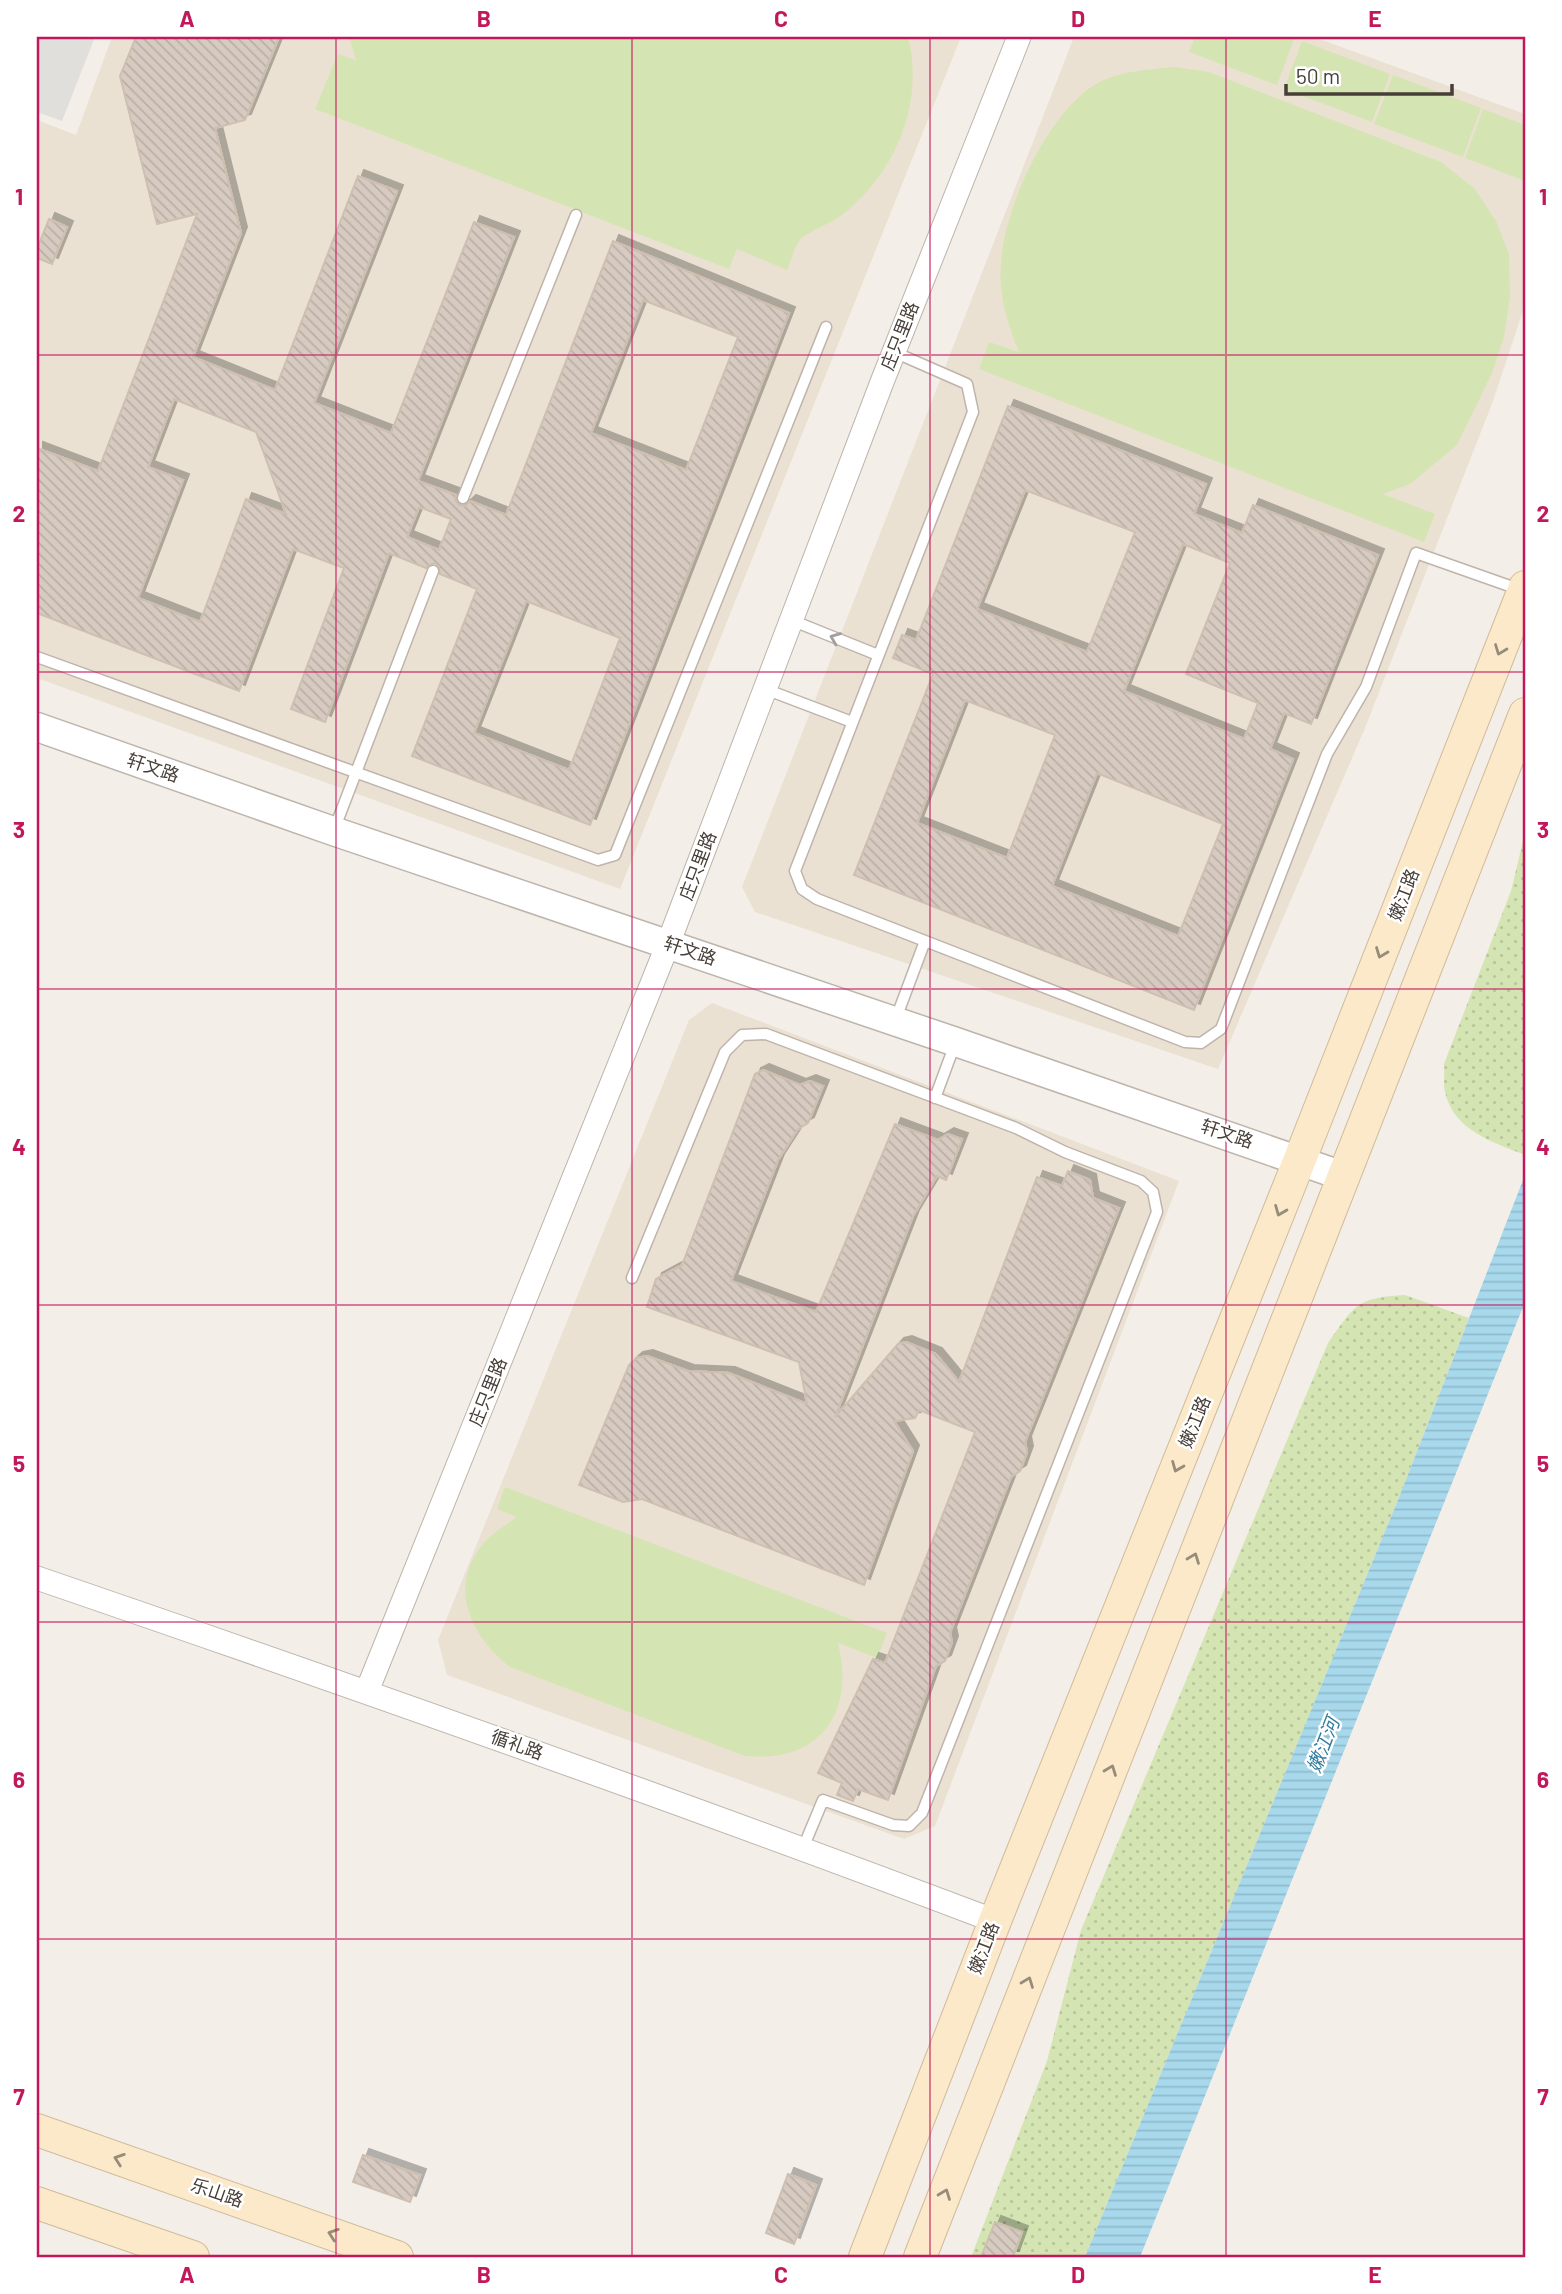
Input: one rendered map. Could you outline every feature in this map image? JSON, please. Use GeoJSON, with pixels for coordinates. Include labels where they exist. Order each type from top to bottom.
{"type":"FeatureCollection","features":[{"type":"Feature","properties":{"kind":"main road","name":"嫩江路"},"geometry":{"type":"LineString","coordinates":[[865,2257],[995,1921],[1525,589]]}},
{"type":"Feature","properties":{"kind":"main road"},"geometry":{"type":"LineString","coordinates":[[920,2257],[1525,714]]}},
{"type":"Feature","properties":{"kind":"main road","name":"乐山路"},"geometry":{"type":"LineString","coordinates":[[37,2130],[397,2257]]}},
{"type":"Feature","properties":{"kind":"main road"},"geometry":{"type":"LineString","coordinates":[[37,2203],[193,2257]]}},
{"type":"Feature","properties":{"kind":"street","name":"庄只里路"},"geometry":{"type":"LineString","coordinates":[[367,1691],[668,944],[894,352],[1019,37]]}},
{"type":"Feature","properties":{"kind":"street","name":"轩文路"},"geometry":{"type":"LineString","coordinates":[[37,727],[333,831],[1300,1159],[1343,1176]]}},
{"type":"Feature","properties":{"kind":"street","name":"循礼路"},"geometry":{"type":"LineString","coordinates":[[37,1578],[367,1691],[803,1848],[995,1921]]}},
{"type":"Feature","properties":{"kind":"lane"},"geometry":{"type":"LineString","coordinates":[[463,498],[576,215]]}},
{"type":"Feature","properties":{"kind":"lane"},"geometry":{"type":"LineString","coordinates":[[37,657],[598,860],[615,855],[826,327]]}},
{"type":"Feature","properties":{"kind":"lane"},"geometry":{"type":"LineString","coordinates":[[894,352],[967,384],[973,412],[795,871],[802,889],[817,899],[1185,1042],[1201,1042],[1221,1028],[1327,754],[1366,687],[1416,553],[1525,589]]}},
{"type":"Feature","properties":{"kind":"lane"},"geometry":{"type":"LineString","coordinates":[[333,831],[433,571]]}},
{"type":"Feature","properties":{"kind":"lane"},"geometry":{"type":"LineString","coordinates":[[791,620],[878,655]]}},
{"type":"Feature","properties":{"kind":"lane"},"geometry":{"type":"LineString","coordinates":[[765,689],[852,722]]}},
{"type":"Feature","properties":{"kind":"lane"},"geometry":{"type":"LineString","coordinates":[[895,1021],[925,941]]}},
{"type":"Feature","properties":{"kind":"lane"},"geometry":{"type":"LineString","coordinates":[[632,1278],[725,1052],[742,1035],[766,1034],[1016,1128],[1065,1152],[1141,1181],[1153,1192],[1157,1212],[922,1814],[909,1826],[893,1825],[822,1800],[803,1848]]}},
{"type":"Feature","properties":{"kind":"lane"},"geometry":{"type":"LineString","coordinates":[[935,1098],[956,1042]]}},
{"type":"Feature","properties":{"kind":"shaded area"},"geometry":{"type":"Polygon","coordinates":[[[40,37],[95,37],[62,121],[37,112],[37,46],[40,37]]]}},
{"type":"Feature","properties":{"kind":"shaded area"},"geometry":{"type":"Polygon","coordinates":[[[112,37],[961,37],[620,889],[37,678],[37,120],[76,135],[112,37]]]}},
{"type":"Feature","properties":{"kind":"shaded area"},"geometry":{"type":"Polygon","coordinates":[[[1074,37],[1314,37],[1525,114],[1525,305],[1493,401],[1365,728],[1218,1069],[755,912],[742,887],[1074,37]]]}},
{"type":"Feature","properties":{"kind":"shaded area"},"geometry":{"type":"Polygon","coordinates":[[[712,1003],[1179,1181],[935,1826],[904,1839],[447,1675],[438,1640],[689,1020],[712,1003]]]}},
{"type":"Feature","properties":{"kind":"green space"},"geometry":{"type":"Polygon","coordinates":[[[349,37],[908,37],[912,87],[909,112],[891,158],[861,198],[842,215],[800,240],[787,270],[737,249],[729,269],[315,109],[338,54],[356,60],[349,37]]]}},
{"type":"Feature","properties":{"kind":"green space"},"geometry":{"type":"Polygon","coordinates":[[[1195,37],[1295,37],[1277,85],[1189,52],[1195,37]]]}},
{"type":"Feature","properties":{"kind":"green space"},"geometry":{"type":"Polygon","coordinates":[[[1302,41],[1390,74],[1372,122],[1284,89],[1302,41]]]}},
{"type":"Feature","properties":{"kind":"green space"},"geometry":{"type":"Polygon","coordinates":[[[1175,67],[1209,72],[1441,162],[1475,189],[1496,221],[1509,254],[1510,297],[1504,337],[1492,373],[1457,445],[1410,484],[1383,494],[1435,514],[1424,542],[979,369],[989,342],[1019,352],[1003,303],[1001,261],[1005,234],[1024,179],[1053,128],[1070,107],[1096,84],[1129,72],[1175,67]]]}},
{"type":"Feature","properties":{"kind":"green space"},"geometry":{"type":"Polygon","coordinates":[[[1393,75],[1481,108],[1463,157],[1374,124],[1393,75]]]}},
{"type":"Feature","properties":{"kind":"green space"},"geometry":{"type":"Polygon","coordinates":[[[1483,109],[1525,125],[1525,181],[1465,158],[1483,109]]]}},
{"type":"Feature","properties":{"kind":"green space"},"geometry":{"type":"Polygon","coordinates":[[[1525,833],[1525,1155],[1488,1140],[1466,1126],[1457,1116],[1445,1092],[1444,1064],[1511,891],[1525,833]]]}},
{"type":"Feature","properties":{"kind":"green space"},"geometry":{"type":"Polygon","coordinates":[[[1405,1295],[1469,1318],[1398,1500],[1085,2257],[971,2257],[1047,2061],[1081,1930],[1328,1343],[1352,1311],[1366,1301],[1405,1295]]]}},
{"type":"Feature","properties":{"kind":"green space"},"geometry":{"type":"Polygon","coordinates":[[[505,1487],[887,1633],[877,1658],[838,1643],[842,1668],[841,1691],[836,1712],[826,1729],[812,1742],[793,1752],[771,1756],[745,1756],[510,1667],[484,1641],[468,1610],[465,1594],[472,1560],[483,1544],[517,1517],[497,1509],[505,1487]]]}},
{"type":"Feature","properties":{"kind":"water","name":"嫩江河"},"geometry":{"type":"Polygon","coordinates":[[[1525,1175],[1525,1302],[1140,2257],[1085,2257],[1398,1500],[1525,1175]]]}},
{"type":"Feature","properties":{"kind":"building"},"geometry":{"type":"Polygon","coordinates":[[[136,37],[279,37],[245,120],[215,128],[241,233],[193,357],[275,390],[358,176],[397,191],[314,403],[391,433],[474,222],[514,237],[418,481],[456,495],[455,500],[459,505],[465,506],[470,501],[506,515],[613,241],[789,313],[590,825],[412,756],[477,589],[440,574],[435,563],[426,568],[389,553],[325,722],[291,709],[344,568],[293,549],[239,691],[37,613],[37,448],[98,471],[197,214],[157,224],[120,76],[136,37]],[[643,300],[591,433],[686,470],[738,337],[643,300]],[[174,399],[148,467],[183,480],[138,598],[200,622],[246,499],[286,514],[256,432],[174,399]],[[419,507],[407,537],[439,550],[451,519],[419,507]],[[526,601],[474,733],[569,770],[620,638],[526,601]]]}},
{"type":"Feature","properties":{"kind":"building"},"geometry":{"type":"Polygon","coordinates":[[[49,219],[67,227],[52,264],[37,258],[37,249],[49,219]]]}},
{"type":"Feature","properties":{"kind":"building"},"geometry":{"type":"Polygon","coordinates":[[[1008,406],[1206,484],[1194,514],[1242,533],[1253,505],[1378,555],[1311,724],[1284,713],[1270,749],[1293,759],[1194,1010],[854,875],[933,674],[893,658],[902,635],[916,640],[1008,406]],[[1025,490],[977,609],[1087,652],[1135,532],[1025,490]],[[1183,544],[1124,691],[1244,739],[1258,703],[1186,674],[1230,563],[1183,544]],[[965,700],[917,823],[1007,858],[1055,735],[965,700]],[[1097,773],[1052,886],[1178,936],[1223,824],[1097,773]]]}},
{"type":"Feature","properties":{"kind":"building"},"geometry":{"type":"Polygon","coordinates":[[[763,1070],[800,1085],[810,1081],[823,1086],[808,1123],[798,1129],[778,1160],[731,1281],[816,1312],[895,1124],[938,1140],[948,1134],[962,1139],[946,1180],[937,1176],[913,1216],[835,1417],[898,1344],[906,1342],[936,1354],[959,1382],[1037,1177],[1062,1186],[1068,1171],[1090,1180],[1093,1198],[1119,1208],[1025,1442],[1027,1452],[1020,1471],[1011,1477],[950,1633],[952,1642],[945,1661],[936,1666],[888,1800],[858,1789],[853,1801],[837,1795],[842,1783],[818,1773],[873,1659],[885,1663],[975,1432],[919,1410],[915,1418],[894,1421],[913,1451],[864,1585],[642,1499],[623,1502],[579,1485],[629,1365],[637,1358],[647,1356],[688,1371],[729,1373],[807,1404],[799,1362],[647,1307],[656,1279],[682,1265],[755,1074],[763,1070]]]}},
{"type":"Feature","properties":{"kind":"building"},"geometry":{"type":"Polygon","coordinates":[[[363,2155],[420,2175],[410,2202],[353,2182],[363,2155]]]}},
{"type":"Feature","properties":{"kind":"building"},"geometry":{"type":"Polygon","coordinates":[[[788,2174],[816,2185],[794,2244],[766,2233],[788,2174]]]}},
{"type":"Feature","properties":{"kind":"building"},"geometry":{"type":"Polygon","coordinates":[[[995,2222],[1022,2232],[1013,2257],[981,2257],[995,2222]]]}}]}
